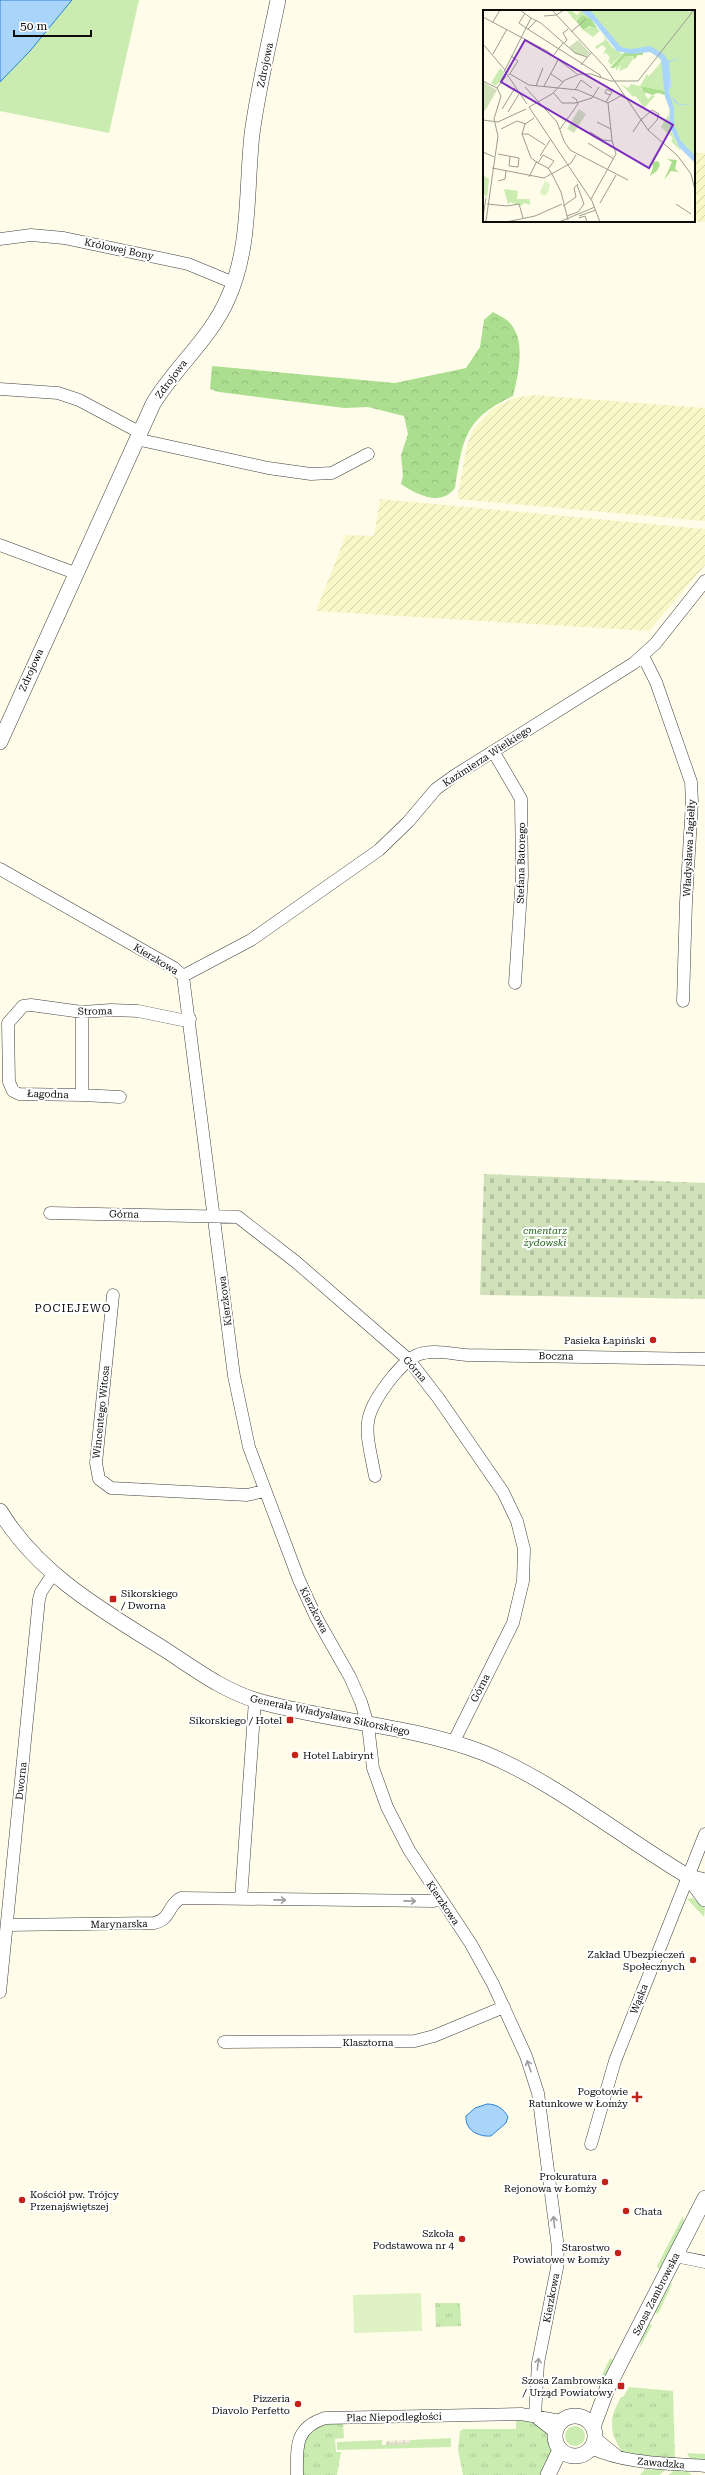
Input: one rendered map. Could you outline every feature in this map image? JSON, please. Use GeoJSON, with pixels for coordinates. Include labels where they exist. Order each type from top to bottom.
{"type":"FeatureCollection","features":[{"type":"Feature","properties":{"kind":"street","name":"Zdrojowa"},"geometry":{"type":"LineString","coordinates":[[0,742],[137,435],[159,392],[223,309],[234,283],[243,249],[255,115],[278,0]]}},
{"type":"Feature","properties":{"kind":"street","name":"Królowej Bony"},"geometry":{"type":"LineString","coordinates":[[0,239],[31,235],[64,238],[188,264],[234,283]]}},
{"type":"Feature","properties":{"kind":"street"},"geometry":{"type":"LineString","coordinates":[[0,389],[58,393],[79,400],[137,435],[268,468],[311,474],[332,473],[368,454]]}},
{"type":"Feature","properties":{"kind":"street"},"geometry":{"type":"LineString","coordinates":[[0,545],[75,573]]}},
{"type":"Feature","properties":{"kind":"street","name":"Kazimierza Wielkiego"},"geometry":{"type":"LineString","coordinates":[[183,976],[252,940],[379,850],[408,822],[436,789],[493,751],[621,672],[643,656],[705,581]]}},
{"type":"Feature","properties":{"kind":"street","name":"Władysława Jagiełły"},"geometry":{"type":"LineString","coordinates":[[643,656],[654,677],[691,782],[692,815],[686,902],[683,1001]]}},
{"type":"Feature","properties":{"kind":"street","name":"Stefana Batorego"},"geometry":{"type":"LineString","coordinates":[[493,751],[521,799],[522,876],[516,983]]}},
{"type":"Feature","properties":{"kind":"street","name":"Kierzkowa"},"geometry":{"type":"LineString","coordinates":[[0,869],[174,968],[183,976],[190,1019],[214,1216],[241,1412],[249,1447],[301,1586],[350,1677],[368,1725],[373,1768],[378,1786],[409,1850],[471,1944],[504,2007],[526,2056],[538,2093],[558,2248],[557,2268],[538,2363],[535,2416]]}},
{"type":"Feature","properties":{"kind":"street","name":"Stroma"},"geometry":{"type":"LineString","coordinates":[[8,1023],[27,1005],[82,1012],[124,1010],[190,1019]]}},
{"type":"Feature","properties":{"kind":"street","name":"Łagodna"},"geometry":{"type":"LineString","coordinates":[[82,1012],[82,1095]]}},
{"type":"Feature","properties":{"kind":"street","name":"Łagodna"},"geometry":{"type":"LineString","coordinates":[[8,1023],[9,1082],[13,1091],[19,1094],[120,1097]]}},
{"type":"Feature","properties":{"kind":"street","name":"Górna"},"geometry":{"type":"LineString","coordinates":[[50,1213],[233,1216],[246,1222],[409,1360],[439,1399],[502,1492],[517,1521],[524,1549],[524,1581],[513,1623],[453,1743]]}},
{"type":"Feature","properties":{"kind":"street","name":"Wincentego Witosa"},"geometry":{"type":"LineString","coordinates":[[113,1295],[96,1463],[99,1479],[111,1488],[247,1494],[265,1491]]}},
{"type":"Feature","properties":{"kind":"street","name":"Boczna"},"geometry":{"type":"LineString","coordinates":[[409,1360],[431,1352],[467,1355],[705,1359]]}},
{"type":"Feature","properties":{"kind":"street"},"geometry":{"type":"LineString","coordinates":[[375,1476],[368,1434],[370,1411],[379,1394],[409,1360]]}},
{"type":"Feature","properties":{"kind":"street","name":"Generała Władysława Sikorskiego"},"geometry":{"type":"LineString","coordinates":[[0,1512],[24,1545],[53,1574],[127,1627],[208,1679],[255,1700],[453,1743],[484,1754],[519,1770],[689,1877],[705,1880]]}},
{"type":"Feature","properties":{"kind":"street","name":"Dworna"},"geometry":{"type":"LineString","coordinates":[[0,1992],[39,1600],[44,1587],[53,1574]]}},
{"type":"Feature","properties":{"kind":"street"},"geometry":{"type":"LineString","coordinates":[[242,1899],[255,1700]]}},
{"type":"Feature","properties":{"kind":"street","name":"Wąska"},"geometry":{"type":"LineString","coordinates":[[590,2144],[615,2061],[705,1834]]}},
{"type":"Feature","properties":{"kind":"street","name":"Generała Władysława Sikorskiego"},"geometry":{"type":"LineString","coordinates":[[689,1877],[705,1899]]}},
{"type":"Feature","properties":{"kind":"street","name":"Marynarska"},"geometry":{"type":"LineString","coordinates":[[7,1925],[154,1923],[168,1916],[174,1903],[181,1898],[434,1901],[440,1898]]}},
{"type":"Feature","properties":{"kind":"street","name":"Klasztorna"},"geometry":{"type":"LineString","coordinates":[[224,2042],[415,2041],[434,2036],[504,2007]]}},
{"type":"Feature","properties":{"kind":"street","name":"Szosa Zambrowska"},"geometry":{"type":"LineString","coordinates":[[591,2433],[607,2389],[705,2198]]}},
{"type":"Feature","properties":{"kind":"street"},"geometry":{"type":"LineString","coordinates":[[675,2256],[705,2262]]}},
{"type":"Feature","properties":{"kind":"street","name":"Plac Niepodległości"},"geometry":{"type":"LineString","coordinates":[[297,2475],[297,2445],[300,2437],[309,2425],[325,2418],[521,2414],[535,2416],[558,2426]]}},
{"type":"Feature","properties":{"kind":"street"},"geometry":{"type":"LineString","coordinates":[[572,2416],[591,2433],[579,2455],[566,2453],[557,2444],[558,2426],[572,2416]]}},
{"type":"Feature","properties":{"kind":"street","name":"Zawadzka"},"geometry":{"type":"LineString","coordinates":[[591,2433],[604,2454],[645,2463],[705,2466]]}},
{"type":"Feature","properties":{"kind":"street"},"geometry":{"type":"LineString","coordinates":[[548,2475],[566,2453]]}},
{"type":"Feature","properties":{"kind":"street"},"geometry":{"type":"LineString","coordinates":[[560,2475],[566,2453]]}},
{"type":"Feature","properties":{"kind":"green space"},"geometry":{"type":"Polygon","coordinates":[[[72,0],[139,0],[109,133],[0,111],[0,81],[72,0]]]}},
{"type":"Feature","properties":{"kind":"green space"},"geometry":{"type":"Polygon","coordinates":[[[695,153],[705,153],[705,222],[695,222],[695,153]]]}},
{"type":"Feature","properties":{"kind":"green space"},"geometry":{"type":"Polygon","coordinates":[[[493,312],[509,322],[515,329],[518,338],[520,358],[513,396],[484,413],[475,422],[464,443],[455,488],[443,497],[436,498],[421,495],[401,484],[403,476],[401,455],[408,434],[404,416],[368,407],[344,408],[219,392],[210,389],[212,366],[395,383],[466,368],[480,347],[484,320],[493,312]]]}},
{"type":"Feature","properties":{"kind":"green space"},"geometry":{"type":"Polygon","coordinates":[[[533,395],[705,408],[705,521],[457,499],[467,445],[474,428],[492,409],[514,398],[533,395]]]}},
{"type":"Feature","properties":{"kind":"green space"},"geometry":{"type":"Polygon","coordinates":[[[380,499],[705,529],[705,565],[649,631],[316,611],[346,535],[374,536],[380,499]]]}},
{"type":"Feature","properties":{"kind":"green space","name":"cmentarz żydowski"},"geometry":{"type":"Polygon","coordinates":[[[484,1174],[705,1183],[705,1299],[480,1295],[484,1174]]]}},
{"type":"Feature","properties":{"kind":"green space"},"geometry":{"type":"Polygon","coordinates":[[[693,1898],[705,1908],[704,1917],[687,1899],[693,1898]]]}},
{"type":"Feature","properties":{"kind":"green space"},"geometry":{"type":"Polygon","coordinates":[[[683,2216],[684,2224],[659,2270],[657,2266],[683,2216]]]}},
{"type":"Feature","properties":{"kind":"green space"},"geometry":{"type":"Polygon","coordinates":[[[671,2283],[672,2284],[658,2314],[655,2312],[671,2283]]]}},
{"type":"Feature","properties":{"kind":"green space"},"geometry":{"type":"Polygon","coordinates":[[[421,2293],[422,2331],[354,2333],[353,2295],[421,2293]]]}},
{"type":"Feature","properties":{"kind":"green space"},"geometry":{"type":"Polygon","coordinates":[[[435,2303],[460,2303],[461,2326],[436,2327],[435,2303]]]}},
{"type":"Feature","properties":{"kind":"green space"},"geometry":{"type":"Polygon","coordinates":[[[648,2323],[652,2325],[639,2349],[643,2334],[648,2323]]]}},
{"type":"Feature","properties":{"kind":"green space"},"geometry":{"type":"Polygon","coordinates":[[[610,2358],[613,2360],[604,2380],[601,2377],[610,2358]]]}},
{"type":"Feature","properties":{"kind":"green space"},"geometry":{"type":"Polygon","coordinates":[[[629,2387],[673,2391],[675,2459],[650,2458],[631,2455],[625,2453],[619,2448],[612,2429],[612,2418],[621,2397],[623,2397],[629,2387]]]}},
{"type":"Feature","properties":{"kind":"green space"},"geometry":{"type":"Polygon","coordinates":[[[516,2420],[522,2420],[535,2424],[545,2431],[552,2441],[553,2451],[544,2475],[463,2475],[458,2450],[460,2431],[463,2429],[516,2429],[516,2420]]]}},
{"type":"Feature","properties":{"kind":"green space"},"geometry":{"type":"Polygon","coordinates":[[[343,2422],[344,2438],[335,2439],[336,2452],[341,2452],[337,2475],[301,2475],[302,2452],[307,2436],[319,2426],[343,2422]]]}},
{"type":"Feature","properties":{"kind":"green space"},"geometry":{"type":"Polygon","coordinates":[[[571,2426],[579,2426],[585,2432],[585,2440],[579,2446],[571,2446],[565,2440],[565,2432],[571,2426]]]}},
{"type":"Feature","properties":{"kind":"green space"},"geometry":{"type":"Polygon","coordinates":[[[451,2438],[451,2447],[337,2450],[337,2442],[382,2440],[382,2445],[410,2444],[410,2440],[451,2438]]]}},
{"type":"Feature","properties":{"kind":"green space"},"geometry":{"type":"Polygon","coordinates":[[[687,2453],[705,2454],[705,2462],[691,2461],[687,2453]]]}},
{"type":"Feature","properties":{"kind":"green space"},"geometry":{"type":"Polygon","coordinates":[[[645,2469],[666,2470],[659,2475],[640,2475],[645,2469]]]}},
{"type":"Feature","properties":{"kind":"green space"},"geometry":{"type":"Polygon","coordinates":[[[675,2470],[687,2471],[692,2475],[668,2475],[675,2470]]]}},
{"type":"Feature","properties":{"kind":"shaded area"},"geometry":{"type":"Polygon","coordinates":[[[410,2440],[410,2444],[386,2445],[386,2441],[410,2440]]]}},
{"type":"Feature","properties":{"kind":"water"},"geometry":{"type":"Polygon","coordinates":[[[0,0],[72,0],[30,51],[0,82],[0,0]]]}},
{"type":"Feature","properties":{"kind":"water"},"geometry":{"type":"Polygon","coordinates":[[[487,2104],[500,2108],[508,2117],[506,2123],[491,2136],[473,2132],[466,2121],[466,2116],[475,2108],[487,2104]]]}},
{"type":"Feature","properties":{"kind":"place","name":"Pasieka Łapiński"},"geometry":{"type":"Point","coordinates":[653,1340]}},
{"type":"Feature","properties":{"kind":"place","name":"Sikorskiego / Dworna"},"geometry":{"type":"Point","coordinates":[113,1599]}},
{"type":"Feature","properties":{"kind":"place","name":"Sikorskiego / Hotel"},"geometry":{"type":"Point","coordinates":[290,1720]}},
{"type":"Feature","properties":{"kind":"place","name":"Hotel Labirynt"},"geometry":{"type":"Point","coordinates":[295,1755]}},
{"type":"Feature","properties":{"kind":"place","name":"Zakład Ubezpieczeń Społecznych"},"geometry":{"type":"Point","coordinates":[693,1960]}},
{"type":"Feature","properties":{"kind":"place","name":"Pogotowie Ratunkowe w Łomży"},"geometry":{"type":"Point","coordinates":[637,2097]}},
{"type":"Feature","properties":{"kind":"place","name":"Prokuratura Rejonowa w Łomży"},"geometry":{"type":"Point","coordinates":[605,2182]}},
{"type":"Feature","properties":{"kind":"place","name":"Kościół pw. Trójcy Przenajświętszej"},"geometry":{"type":"Point","coordinates":[22,2200]}},
{"type":"Feature","properties":{"kind":"place","name":"Chata"},"geometry":{"type":"Point","coordinates":[626,2211]}},
{"type":"Feature","properties":{"kind":"place","name":"Szkoła Podstawowa nr 4"},"geometry":{"type":"Point","coordinates":[462,2239]}},
{"type":"Feature","properties":{"kind":"place","name":"Starostwo Powiatowe w Łomży"},"geometry":{"type":"Point","coordinates":[618,2253]}},
{"type":"Feature","properties":{"kind":"place","name":"Szosa Zambrowska / Urząd Powiatowy"},"geometry":{"type":"Point","coordinates":[621,2386]}},
{"type":"Feature","properties":{"kind":"place","name":"Pizzeria Diavolo Perfetto"},"geometry":{"type":"Point","coordinates":[298,2404]}},
{"type":"Feature","properties":{"kind":"district","name":"POCIEJEWO"},"geometry":{"type":"Point","coordinates":[73,1308]}}]}
